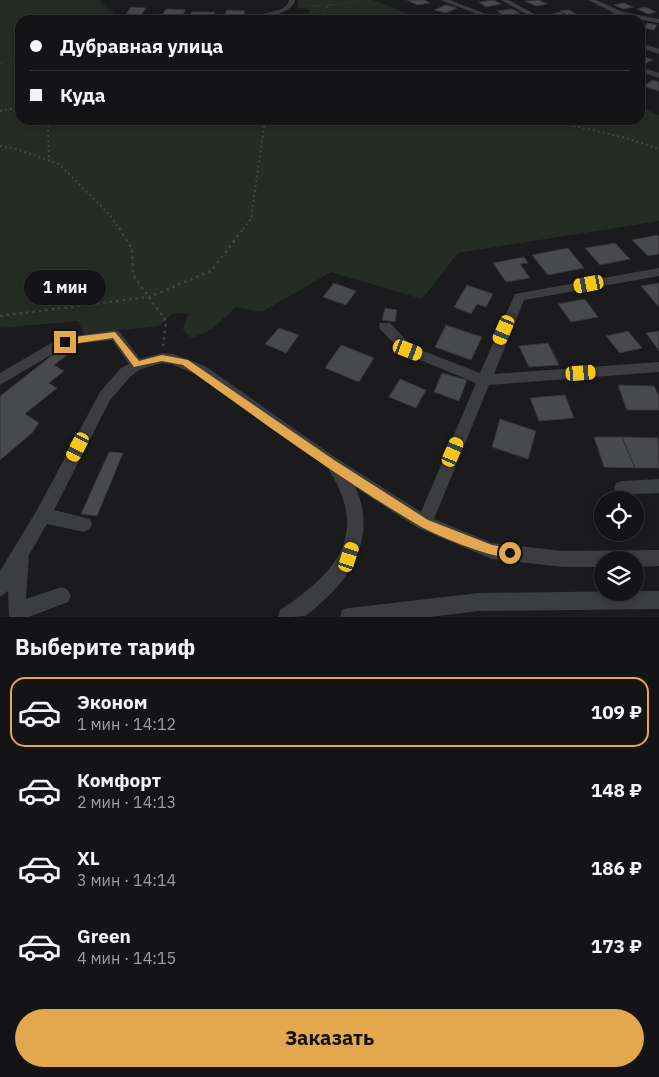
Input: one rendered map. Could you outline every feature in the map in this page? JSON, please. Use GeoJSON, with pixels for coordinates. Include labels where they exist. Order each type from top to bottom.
{"type":"FeatureCollection","features":[{"type":"Feature","properties":{"kind":"street"},"geometry":{"type":"LineString","coordinates":[[288,8],[292,0]]}},
{"type":"Feature","properties":{"kind":"street"},"geometry":{"type":"LineString","coordinates":[[444,0],[484,15]]}},
{"type":"Feature","properties":{"kind":"street"},"geometry":{"type":"LineString","coordinates":[[504,0],[532,15]]}},
{"type":"Feature","properties":{"kind":"street"},"geometry":{"type":"LineString","coordinates":[[591,0],[626,15]]}},
{"type":"Feature","properties":{"kind":"street"},"geometry":{"type":"LineString","coordinates":[[261,15],[302,6]]}},
{"type":"Feature","properties":{"kind":"street"},"geometry":{"type":"LineString","coordinates":[[616,15],[621,14]]}},
{"type":"Feature","properties":{"kind":"street"},"geometry":{"type":"LineString","coordinates":[[645,18],[659,21]]}},
{"type":"Feature","properties":{"kind":"street"},"geometry":{"type":"LineString","coordinates":[[645,47],[659,52]]}},
{"type":"Feature","properties":{"kind":"street"},"geometry":{"type":"LineString","coordinates":[[645,71],[659,76]]}},
{"type":"Feature","properties":{"kind":"street"},"geometry":{"type":"LineString","coordinates":[[424,523],[519,297],[659,272]]}},
{"type":"Feature","properties":{"kind":"street"},"geometry":{"type":"LineString","coordinates":[[385,326],[408,350],[483,380],[659,367]]}},
{"type":"Feature","properties":{"kind":"street"},"geometry":{"type":"LineString","coordinates":[[0,380],[65,342],[115,335],[137,365]]}},
{"type":"Feature","properties":{"kind":"street"},"geometry":{"type":"LineString","coordinates":[[0,588],[43,515],[105,396],[121,377],[137,365],[162,358],[173,358],[200,370],[331,463],[424,523],[492,551],[563,559],[659,558]]}},
{"type":"Feature","properties":{"kind":"street"},"geometry":{"type":"LineString","coordinates":[[287,617],[323,592],[339,574],[349,557],[355,538],[356,518],[354,500],[346,482],[331,463]]}},
{"type":"Feature","properties":{"kind":"street"},"geometry":{"type":"LineString","coordinates":[[622,488],[659,486]]}},
{"type":"Feature","properties":{"kind":"street"},"geometry":{"type":"LineString","coordinates":[[43,515],[84,524]]}},
{"type":"Feature","properties":{"kind":"street"},"geometry":{"type":"LineString","coordinates":[[22,548],[17,590],[18,615],[62,596]]}},
{"type":"Feature","properties":{"kind":"street"},"geometry":{"type":"LineString","coordinates":[[349,617],[479,602],[659,600]]}},
{"type":"Feature","properties":{"kind":"path"},"geometry":{"type":"LineString","coordinates":[[98,0],[115,15]]}},
{"type":"Feature","properties":{"kind":"path"},"geometry":{"type":"LineString","coordinates":[[323,15],[332,0]]}},
{"type":"Feature","properties":{"kind":"path"},"geometry":{"type":"LineString","coordinates":[[302,6],[328,6],[361,0]]}},
{"type":"Feature","properties":{"kind":"path"},"geometry":{"type":"LineString","coordinates":[[0,62],[15,58]]}},
{"type":"Feature","properties":{"kind":"path"},"geometry":{"type":"LineString","coordinates":[[0,111],[15,108]]}},
{"type":"Feature","properties":{"kind":"path"},"geometry":{"type":"LineString","coordinates":[[48,125],[49,160]]}},
{"type":"Feature","properties":{"kind":"path"},"geometry":{"type":"LineString","coordinates":[[0,316],[149,297],[211,271],[251,219],[264,125]]}},
{"type":"Feature","properties":{"kind":"path"},"geometry":{"type":"LineString","coordinates":[[570,125],[626,138],[659,149]]}},
{"type":"Feature","properties":{"kind":"path"},"geometry":{"type":"LineString","coordinates":[[0,146],[59,164],[110,215],[132,249],[133,275],[166,321],[162,358]]}},
{"type":"Feature","properties":{"kind":"shaded area"},"geometry":{"type":"Polygon","coordinates":[[[0,0],[97,0],[116,15],[15,15],[15,125],[645,125],[645,109],[659,115],[659,221],[458,253],[422,299],[331,272],[262,312],[236,307],[212,329],[192,338],[183,330],[188,313],[172,314],[159,326],[84,334],[78,321],[0,328],[0,0]]]}},
{"type":"Feature","properties":{"kind":"shaded area"},"geometry":{"type":"Polygon","coordinates":[[[298,0],[373,0],[410,15],[307,15],[311,9],[298,8],[298,0]]]}},
{"type":"Feature","properties":{"kind":"building"},"geometry":{"type":"Polygon","coordinates":[[[407,0],[425,0],[430,3],[417,5],[407,0]]]}},
{"type":"Feature","properties":{"kind":"building"},"geometry":{"type":"Polygon","coordinates":[[[494,0],[501,4],[486,7],[479,2],[494,0]]]}},
{"type":"Feature","properties":{"kind":"building"},"geometry":{"type":"Polygon","coordinates":[[[539,0],[547,4],[536,6],[525,1],[539,0]]]}},
{"type":"Feature","properties":{"kind":"building"},"geometry":{"type":"Polygon","coordinates":[[[624,3],[633,7],[623,9],[614,5],[624,3]]]}},
{"type":"Feature","properties":{"kind":"building"},"geometry":{"type":"Polygon","coordinates":[[[446,5],[457,8],[446,13],[434,10],[446,5]]]}},
{"type":"Feature","properties":{"kind":"building"},"geometry":{"type":"Polygon","coordinates":[[[131,7],[146,8],[141,15],[126,14],[131,7]]]}},
{"type":"Feature","properties":{"kind":"building"},"geometry":{"type":"Polygon","coordinates":[[[645,7],[656,12],[648,14],[637,9],[645,7]]]}},
{"type":"Feature","properties":{"kind":"building"},"geometry":{"type":"Polygon","coordinates":[[[166,9],[186,10],[182,15],[162,15],[166,9]]]}},
{"type":"Feature","properties":{"kind":"building"},"geometry":{"type":"Polygon","coordinates":[[[512,9],[520,13],[503,15],[497,11],[512,9]]]}},
{"type":"Feature","properties":{"kind":"building"},"geometry":{"type":"Polygon","coordinates":[[[227,10],[245,11],[243,15],[224,15],[227,10]]]}},
{"type":"Feature","properties":{"kind":"building"},"geometry":{"type":"Polygon","coordinates":[[[569,10],[578,15],[567,15],[560,11],[569,10]]]}},
{"type":"Feature","properties":{"kind":"building"},"geometry":{"type":"Polygon","coordinates":[[[192,12],[215,12],[214,15],[190,15],[192,12]]]}},
{"type":"Feature","properties":{"kind":"building"},"geometry":{"type":"Polygon","coordinates":[[[560,12],[565,15],[554,15],[552,14],[560,12]]]}},
{"type":"Feature","properties":{"kind":"building"},"geometry":{"type":"Polygon","coordinates":[[[647,23],[657,25],[654,30],[645,28],[647,23]]]}},
{"type":"Feature","properties":{"kind":"building"},"geometry":{"type":"Polygon","coordinates":[[[645,57],[653,60],[645,64],[645,57]]]}},
{"type":"Feature","properties":{"kind":"building"},"geometry":{"type":"Polygon","coordinates":[[[653,80],[659,82],[659,91],[645,87],[653,80]]]}},
{"type":"Feature","properties":{"kind":"building"},"geometry":{"type":"Polygon","coordinates":[[[657,235],[659,237],[659,254],[648,256],[632,240],[657,235]]]}},
{"type":"Feature","properties":{"kind":"building"},"geometry":{"type":"Polygon","coordinates":[[[615,243],[630,259],[600,265],[585,248],[615,243]]]}},
{"type":"Feature","properties":{"kind":"building"},"geometry":{"type":"Polygon","coordinates":[[[568,248],[584,268],[548,275],[532,255],[568,248]]]}},
{"type":"Feature","properties":{"kind":"building"},"geometry":{"type":"Polygon","coordinates":[[[524,257],[528,263],[520,264],[530,278],[506,282],[493,263],[524,257]]]}},
{"type":"Feature","properties":{"kind":"building"},"geometry":{"type":"Polygon","coordinates":[[[334,283],[356,291],[346,305],[323,297],[334,283]]]}},
{"type":"Feature","properties":{"kind":"building"},"geometry":{"type":"Polygon","coordinates":[[[659,283],[659,307],[641,286],[659,283]]]}},
{"type":"Feature","properties":{"kind":"building"},"geometry":{"type":"Polygon","coordinates":[[[467,285],[493,294],[486,307],[477,304],[471,314],[454,307],[467,285]]]}},
{"type":"Feature","properties":{"kind":"building"},"geometry":{"type":"Polygon","coordinates":[[[585,299],[598,317],[571,322],[558,304],[585,299]]]}},
{"type":"Feature","properties":{"kind":"building"},"geometry":{"type":"Polygon","coordinates":[[[385,308],[397,310],[395,322],[382,320],[385,308]]]}},
{"type":"Feature","properties":{"kind":"building"},"geometry":{"type":"Polygon","coordinates":[[[446,325],[482,337],[471,360],[435,347],[446,325]]]}},
{"type":"Feature","properties":{"kind":"building"},"geometry":{"type":"Polygon","coordinates":[[[279,328],[299,335],[286,353],[265,344],[279,328]]]}},
{"type":"Feature","properties":{"kind":"building"},"geometry":{"type":"Polygon","coordinates":[[[628,331],[642,348],[620,353],[606,336],[628,331]]]}},
{"type":"Feature","properties":{"kind":"building"},"geometry":{"type":"Polygon","coordinates":[[[659,331],[659,351],[646,333],[659,331]]]}},
{"type":"Feature","properties":{"kind":"building"},"geometry":{"type":"Polygon","coordinates":[[[548,343],[559,365],[529,367],[519,346],[548,343]]]}},
{"type":"Feature","properties":{"kind":"building"},"geometry":{"type":"Polygon","coordinates":[[[341,345],[374,358],[359,382],[325,368],[341,345]]]}},
{"type":"Feature","properties":{"kind":"building"},"geometry":{"type":"Polygon","coordinates":[[[59,350],[67,355],[54,365],[64,371],[49,383],[57,388],[25,414],[39,423],[33,432],[0,460],[0,396],[59,350]]]}},
{"type":"Feature","properties":{"kind":"building"},"geometry":{"type":"Polygon","coordinates":[[[442,373],[467,380],[459,401],[434,392],[442,373]]]}},
{"type":"Feature","properties":{"kind":"building"},"geometry":{"type":"Polygon","coordinates":[[[400,379],[426,390],[416,408],[389,397],[400,379]]]}},
{"type":"Feature","properties":{"kind":"building"},"geometry":{"type":"Polygon","coordinates":[[[618,385],[654,386],[659,396],[659,410],[627,410],[618,385]]]}},
{"type":"Feature","properties":{"kind":"building"},"geometry":{"type":"Polygon","coordinates":[[[565,395],[574,418],[539,421],[530,398],[565,395]]]}},
{"type":"Feature","properties":{"kind":"building"},"geometry":{"type":"Polygon","coordinates":[[[500,419],[536,431],[528,459],[492,447],[500,419]]]}},
{"type":"Feature","properties":{"kind":"building"},"geometry":{"type":"Polygon","coordinates":[[[594,437],[622,437],[635,468],[604,467],[594,437]]]}},
{"type":"Feature","properties":{"kind":"building"},"geometry":{"type":"Polygon","coordinates":[[[622,437],[658,438],[659,468],[635,468],[622,437]]]}},
{"type":"Feature","properties":{"kind":"building"},"geometry":{"type":"Polygon","coordinates":[[[109,452],[123,453],[97,516],[81,514],[109,452]]]}},
{"type":"Feature","properties":{"kind":"route"},"geometry":{"type":"LineString","coordinates":[[65,342],[115,335],[137,365],[149,360],[162,358],[173,358],[185,362],[200,370],[331,463],[424,523],[492,551],[510,553]]}}]}
